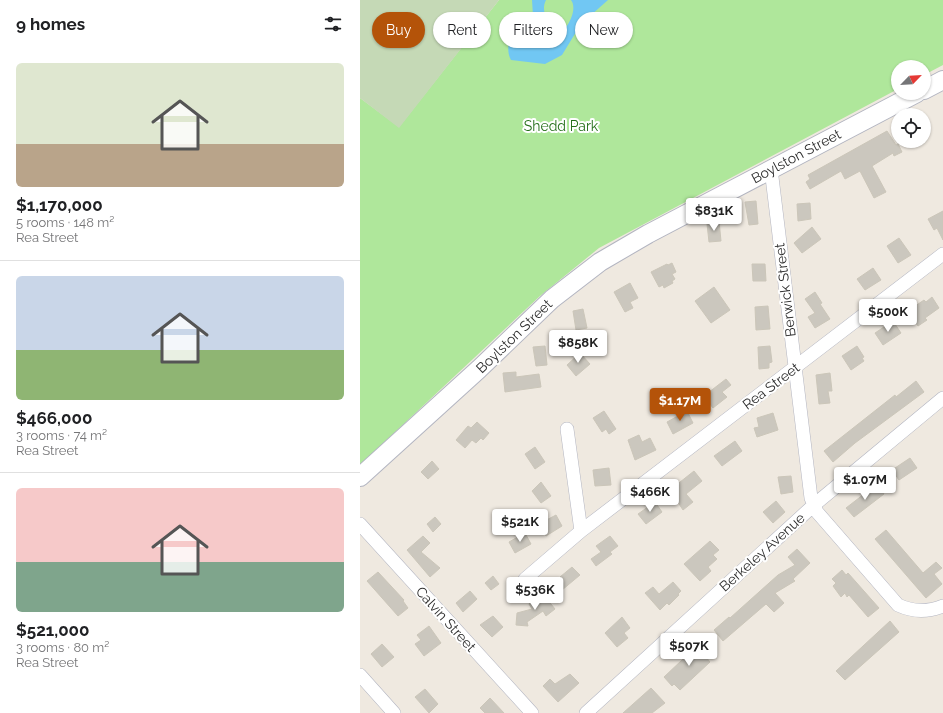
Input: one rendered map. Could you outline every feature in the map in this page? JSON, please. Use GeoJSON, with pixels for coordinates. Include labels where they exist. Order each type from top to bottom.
{"type":"FeatureCollection","features":[{"type":"Feature","properties":{"kind":"main road"},"geometry":{"type":"LineString","coordinates":[[931,86],[943,80]]}},
{"type":"Feature","properties":{"kind":"main road","name":"Boylston Street"},"geometry":{"type":"LineString","coordinates":[[360,476],[479,369],[552,300],[600,262],[648,234],[904,100]]}},
{"type":"Feature","properties":{"kind":"street","name":"Berwick Street"},"geometry":{"type":"LineString","coordinates":[[771,169],[794,369],[811,498],[814,505]]}},
{"type":"Feature","properties":{"kind":"street","name":"Rea Street"},"geometry":{"type":"LineString","coordinates":[[525,579],[581,532],[943,254]]}},
{"type":"Feature","properties":{"kind":"street","name":"Berkeley Avenue"},"geometry":{"type":"LineString","coordinates":[[586,713],[814,505],[943,398]]}},
{"type":"Feature","properties":{"kind":"street"},"geometry":{"type":"LineString","coordinates":[[567,429],[581,532]]}},
{"type":"Feature","properties":{"kind":"street"},"geometry":{"type":"LineString","coordinates":[[814,505],[817,512],[898,605],[917,611],[930,610],[943,606]]}},
{"type":"Feature","properties":{"kind":"street","name":"Calvin Street"},"geometry":{"type":"LineString","coordinates":[[360,524],[532,713]]}},
{"type":"Feature","properties":{"kind":"street"},"geometry":{"type":"LineString","coordinates":[[360,675],[394,713]]}},
{"type":"Feature","properties":{"kind":"green space"},"geometry":{"type":"Polygon","coordinates":[[[360,0],[499,0],[490,12],[433,12],[433,48],[462,48],[399,128],[360,98],[360,0]]]}},
{"type":"Feature","properties":{"kind":"green space","name":"Shedd Park"},"geometry":{"type":"Polygon","coordinates":[[[499,0],[943,0],[943,65],[931,71],[931,60],[891,60],[891,93],[599,248],[540,296],[360,465],[360,98],[399,127],[461,48],[491,48],[491,12],[490,12],[499,0]]]}},
{"type":"Feature","properties":{"kind":"water"},"geometry":{"type":"Polygon","coordinates":[[[532,0],[546,0],[545,12],[533,12],[532,0]]]}},
{"type":"Feature","properties":{"kind":"water"},"geometry":{"type":"Polygon","coordinates":[[[571,0],[608,0],[594,12],[575,12],[575,34],[567,47],[567,25],[572,14],[573,6],[571,0]]]}},
{"type":"Feature","properties":{"kind":"water"},"geometry":{"type":"Polygon","coordinates":[[[508,48],[566,48],[562,55],[545,64],[511,60],[508,48]]]}},
{"type":"Feature","properties":{"kind":"building"},"geometry":{"type":"Polygon","coordinates":[[[887,131],[891,137],[891,148],[900,148],[902,152],[894,156],[893,153],[872,166],[886,192],[874,198],[860,171],[845,179],[841,171],[810,189],[806,182],[810,179],[808,175],[887,131]]]}},
{"type":"Feature","properties":{"kind":"building"},"geometry":{"type":"Polygon","coordinates":[[[756,201],[758,224],[749,225],[745,202],[756,201]]]}},
{"type":"Feature","properties":{"kind":"building"},"geometry":{"type":"Polygon","coordinates":[[[810,203],[811,219],[798,221],[797,204],[810,203]]]}},
{"type":"Feature","properties":{"kind":"building"},"geometry":{"type":"Polygon","coordinates":[[[943,211],[943,240],[937,228],[934,230],[928,219],[943,211]]]}},
{"type":"Feature","properties":{"kind":"building"},"geometry":{"type":"Polygon","coordinates":[[[719,221],[721,241],[709,242],[707,224],[710,224],[709,222],[719,221]]]}},
{"type":"Feature","properties":{"kind":"building"},"geometry":{"type":"Polygon","coordinates":[[[812,227],[821,239],[802,253],[794,243],[812,227]]]}},
{"type":"Feature","properties":{"kind":"building"},"geometry":{"type":"Polygon","coordinates":[[[899,238],[911,255],[898,263],[887,246],[899,238]]]}},
{"type":"Feature","properties":{"kind":"building"},"geometry":{"type":"Polygon","coordinates":[[[672,263],[676,272],[672,274],[675,279],[672,281],[673,283],[664,288],[663,285],[659,287],[651,272],[672,263]]]}},
{"type":"Feature","properties":{"kind":"building"},"geometry":{"type":"Polygon","coordinates":[[[752,264],[765,264],[766,281],[753,281],[752,264]]]}},
{"type":"Feature","properties":{"kind":"building"},"geometry":{"type":"Polygon","coordinates":[[[873,268],[881,280],[865,290],[857,279],[873,268]]]}},
{"type":"Feature","properties":{"kind":"building"},"geometry":{"type":"Polygon","coordinates":[[[630,283],[638,298],[630,302],[633,308],[625,312],[614,292],[630,283]]]}},
{"type":"Feature","properties":{"kind":"building"},"geometry":{"type":"Polygon","coordinates":[[[714,287],[730,310],[711,323],[695,301],[714,287]]]}},
{"type":"Feature","properties":{"kind":"building"},"geometry":{"type":"Polygon","coordinates":[[[815,292],[822,303],[820,304],[830,319],[815,328],[808,317],[815,313],[805,299],[815,292]]]}},
{"type":"Feature","properties":{"kind":"building"},"geometry":{"type":"Polygon","coordinates":[[[932,297],[939,308],[925,318],[927,320],[918,326],[908,311],[924,300],[926,302],[932,297]]]}},
{"type":"Feature","properties":{"kind":"building"},"geometry":{"type":"Polygon","coordinates":[[[768,306],[770,329],[756,330],[755,307],[768,306]]]}},
{"type":"Feature","properties":{"kind":"building"},"geometry":{"type":"Polygon","coordinates":[[[583,309],[587,328],[576,330],[573,311],[583,309]]]}},
{"type":"Feature","properties":{"kind":"building"},"geometry":{"type":"Polygon","coordinates":[[[893,321],[901,333],[883,345],[875,333],[893,321]]]}},
{"type":"Feature","properties":{"kind":"building"},"geometry":{"type":"Polygon","coordinates":[[[545,346],[547,365],[536,366],[533,347],[545,346]]]}},
{"type":"Feature","properties":{"kind":"building"},"geometry":{"type":"Polygon","coordinates":[[[770,346],[772,362],[769,363],[769,368],[759,369],[758,347],[770,346]]]}},
{"type":"Feature","properties":{"kind":"building"},"geometry":{"type":"Polygon","coordinates":[[[857,346],[864,357],[862,358],[864,361],[851,370],[842,356],[857,346]]]}},
{"type":"Feature","properties":{"kind":"building"},"geometry":{"type":"Polygon","coordinates":[[[580,353],[590,364],[576,376],[567,365],[580,353]]]}},
{"type":"Feature","properties":{"kind":"building"},"geometry":{"type":"Polygon","coordinates":[[[516,372],[516,377],[539,374],[541,387],[505,392],[503,373],[516,372]]]}},
{"type":"Feature","properties":{"kind":"building"},"geometry":{"type":"Polygon","coordinates":[[[830,373],[832,391],[828,391],[830,403],[819,404],[816,375],[830,373]]]}},
{"type":"Feature","properties":{"kind":"building"},"geometry":{"type":"Polygon","coordinates":[[[726,379],[731,385],[722,392],[727,397],[713,408],[704,396],[726,379]]]}},
{"type":"Feature","properties":{"kind":"building"},"geometry":{"type":"Polygon","coordinates":[[[916,381],[924,392],[855,443],[833,462],[824,451],[895,395],[896,397],[916,381]]]}},
{"type":"Feature","properties":{"kind":"building"},"geometry":{"type":"Polygon","coordinates":[[[604,411],[616,429],[609,434],[606,429],[602,432],[593,418],[604,411]]]}},
{"type":"Feature","properties":{"kind":"building"},"geometry":{"type":"Polygon","coordinates":[[[687,411],[693,423],[673,434],[667,422],[687,411]]]}},
{"type":"Feature","properties":{"kind":"building"},"geometry":{"type":"Polygon","coordinates":[[[773,413],[778,430],[757,437],[754,428],[759,427],[757,418],[773,413]]]}},
{"type":"Feature","properties":{"kind":"building"},"geometry":{"type":"Polygon","coordinates":[[[477,422],[489,433],[483,440],[481,438],[476,443],[472,440],[465,448],[456,440],[468,426],[471,428],[477,422]]]}},
{"type":"Feature","properties":{"kind":"building"},"geometry":{"type":"Polygon","coordinates":[[[639,435],[642,442],[650,438],[656,450],[635,460],[628,440],[639,435]]]}},
{"type":"Feature","properties":{"kind":"building"},"geometry":{"type":"Polygon","coordinates":[[[735,441],[742,451],[722,466],[714,456],[735,441]]]}},
{"type":"Feature","properties":{"kind":"building"},"geometry":{"type":"Polygon","coordinates":[[[535,447],[545,462],[535,469],[525,454],[535,447]]]}},
{"type":"Feature","properties":{"kind":"building"},"geometry":{"type":"Polygon","coordinates":[[[910,458],[917,468],[899,480],[892,470],[910,458]]]}},
{"type":"Feature","properties":{"kind":"building"},"geometry":{"type":"Polygon","coordinates":[[[432,461],[439,469],[428,479],[421,472],[432,461]]]}},
{"type":"Feature","properties":{"kind":"building"},"geometry":{"type":"Polygon","coordinates":[[[609,468],[611,485],[595,486],[593,470],[609,468]]]}},
{"type":"Feature","properties":{"kind":"building"},"geometry":{"type":"Polygon","coordinates":[[[694,471],[702,481],[686,494],[693,502],[683,510],[670,490],[694,471]]]}},
{"type":"Feature","properties":{"kind":"building"},"geometry":{"type":"Polygon","coordinates":[[[791,476],[793,492],[781,494],[778,477],[791,476]]]}},
{"type":"Feature","properties":{"kind":"building"},"geometry":{"type":"Polygon","coordinates":[[[541,482],[551,496],[541,503],[532,491],[541,482]]]}},
{"type":"Feature","properties":{"kind":"building"},"geometry":{"type":"Polygon","coordinates":[[[877,484],[884,494],[854,517],[846,508],[877,484]]]}},
{"type":"Feature","properties":{"kind":"building"},"geometry":{"type":"Polygon","coordinates":[[[776,501],[785,512],[773,523],[763,512],[776,501]]]}},
{"type":"Feature","properties":{"kind":"building"},"geometry":{"type":"Polygon","coordinates":[[[655,502],[662,512],[646,524],[638,514],[655,502]]]}},
{"type":"Feature","properties":{"kind":"building"},"geometry":{"type":"Polygon","coordinates":[[[556,515],[562,526],[546,536],[539,524],[556,515]]]}},
{"type":"Feature","properties":{"kind":"building"},"geometry":{"type":"Polygon","coordinates":[[[435,517],[441,524],[433,532],[427,524],[435,517]]]}},
{"type":"Feature","properties":{"kind":"building"},"geometry":{"type":"Polygon","coordinates":[[[886,530],[923,573],[936,562],[942,568],[934,574],[942,584],[926,598],[875,539],[886,530]]]}},
{"type":"Feature","properties":{"kind":"building"},"geometry":{"type":"Polygon","coordinates":[[[525,533],[531,544],[515,553],[509,542],[525,533]]]}},
{"type":"Feature","properties":{"kind":"building"},"geometry":{"type":"Polygon","coordinates":[[[423,536],[430,543],[421,552],[440,568],[430,577],[407,550],[423,536]]]}},
{"type":"Feature","properties":{"kind":"building"},"geometry":{"type":"Polygon","coordinates":[[[610,536],[618,546],[610,552],[612,554],[596,566],[591,559],[601,552],[596,546],[610,536]]]}},
{"type":"Feature","properties":{"kind":"building"},"geometry":{"type":"Polygon","coordinates":[[[710,541],[719,550],[713,555],[717,559],[708,567],[711,571],[700,581],[684,564],[710,541]]]}},
{"type":"Feature","properties":{"kind":"building"},"geometry":{"type":"Polygon","coordinates":[[[797,549],[810,563],[793,579],[795,581],[775,593],[784,603],[774,612],[766,604],[723,641],[714,630],[729,617],[730,618],[778,575],[795,565],[788,557],[797,549]]]}},
{"type":"Feature","properties":{"kind":"building"},"geometry":{"type":"Polygon","coordinates":[[[572,567],[580,575],[562,590],[557,584],[562,579],[560,577],[572,567]]]}},
{"type":"Feature","properties":{"kind":"building"},"geometry":{"type":"Polygon","coordinates":[[[842,570],[846,575],[848,573],[879,608],[868,617],[849,595],[847,597],[845,593],[841,597],[833,586],[836,583],[832,579],[842,570]]]}},
{"type":"Feature","properties":{"kind":"building"},"geometry":{"type":"Polygon","coordinates":[[[378,572],[404,600],[403,601],[408,608],[398,616],[367,581],[378,572]]]}},
{"type":"Feature","properties":{"kind":"building"},"geometry":{"type":"Polygon","coordinates":[[[493,576],[499,584],[491,590],[485,583],[493,576]]]}},
{"type":"Feature","properties":{"kind":"building"},"geometry":{"type":"Polygon","coordinates":[[[673,582],[681,591],[669,605],[667,603],[660,610],[645,593],[653,587],[659,594],[673,582]]]}},
{"type":"Feature","properties":{"kind":"building"},"geometry":{"type":"Polygon","coordinates":[[[470,591],[477,599],[463,612],[456,603],[470,591]]]}},
{"type":"Feature","properties":{"kind":"building"},"geometry":{"type":"Polygon","coordinates":[[[543,594],[555,609],[546,616],[543,611],[527,622],[528,626],[516,625],[517,613],[532,609],[529,604],[543,594]]]}},
{"type":"Feature","properties":{"kind":"building"},"geometry":{"type":"Polygon","coordinates":[[[493,616],[503,627],[492,637],[480,625],[493,616]]]}},
{"type":"Feature","properties":{"kind":"building"},"geometry":{"type":"Polygon","coordinates":[[[622,617],[630,628],[624,633],[628,638],[617,647],[605,633],[622,617]]]}},
{"type":"Feature","properties":{"kind":"building"},"geometry":{"type":"Polygon","coordinates":[[[890,621],[899,632],[845,680],[836,671],[890,621]]]}},
{"type":"Feature","properties":{"kind":"building"},"geometry":{"type":"Polygon","coordinates":[[[429,626],[441,643],[424,656],[415,644],[421,640],[417,635],[429,626]]]}},
{"type":"Feature","properties":{"kind":"building"},"geometry":{"type":"Polygon","coordinates":[[[701,642],[710,651],[705,656],[710,662],[680,690],[674,684],[672,686],[664,677],[701,642]]]}},
{"type":"Feature","properties":{"kind":"building"},"geometry":{"type":"Polygon","coordinates":[[[382,644],[394,657],[382,667],[371,654],[382,644]]]}},
{"type":"Feature","properties":{"kind":"building"},"geometry":{"type":"Polygon","coordinates":[[[570,674],[579,683],[558,702],[543,686],[550,679],[555,684],[570,674]]]}},
{"type":"Feature","properties":{"kind":"building"},"geometry":{"type":"Polygon","coordinates":[[[651,688],[665,703],[652,713],[623,713],[651,688]]]}},
{"type":"Feature","properties":{"kind":"building"},"geometry":{"type":"Polygon","coordinates":[[[425,689],[438,704],[429,713],[415,697],[425,689]]]}},
{"type":"Feature","properties":{"kind":"building"},"geometry":{"type":"Polygon","coordinates":[[[490,698],[504,713],[485,713],[480,708],[490,698]]]}}]}
